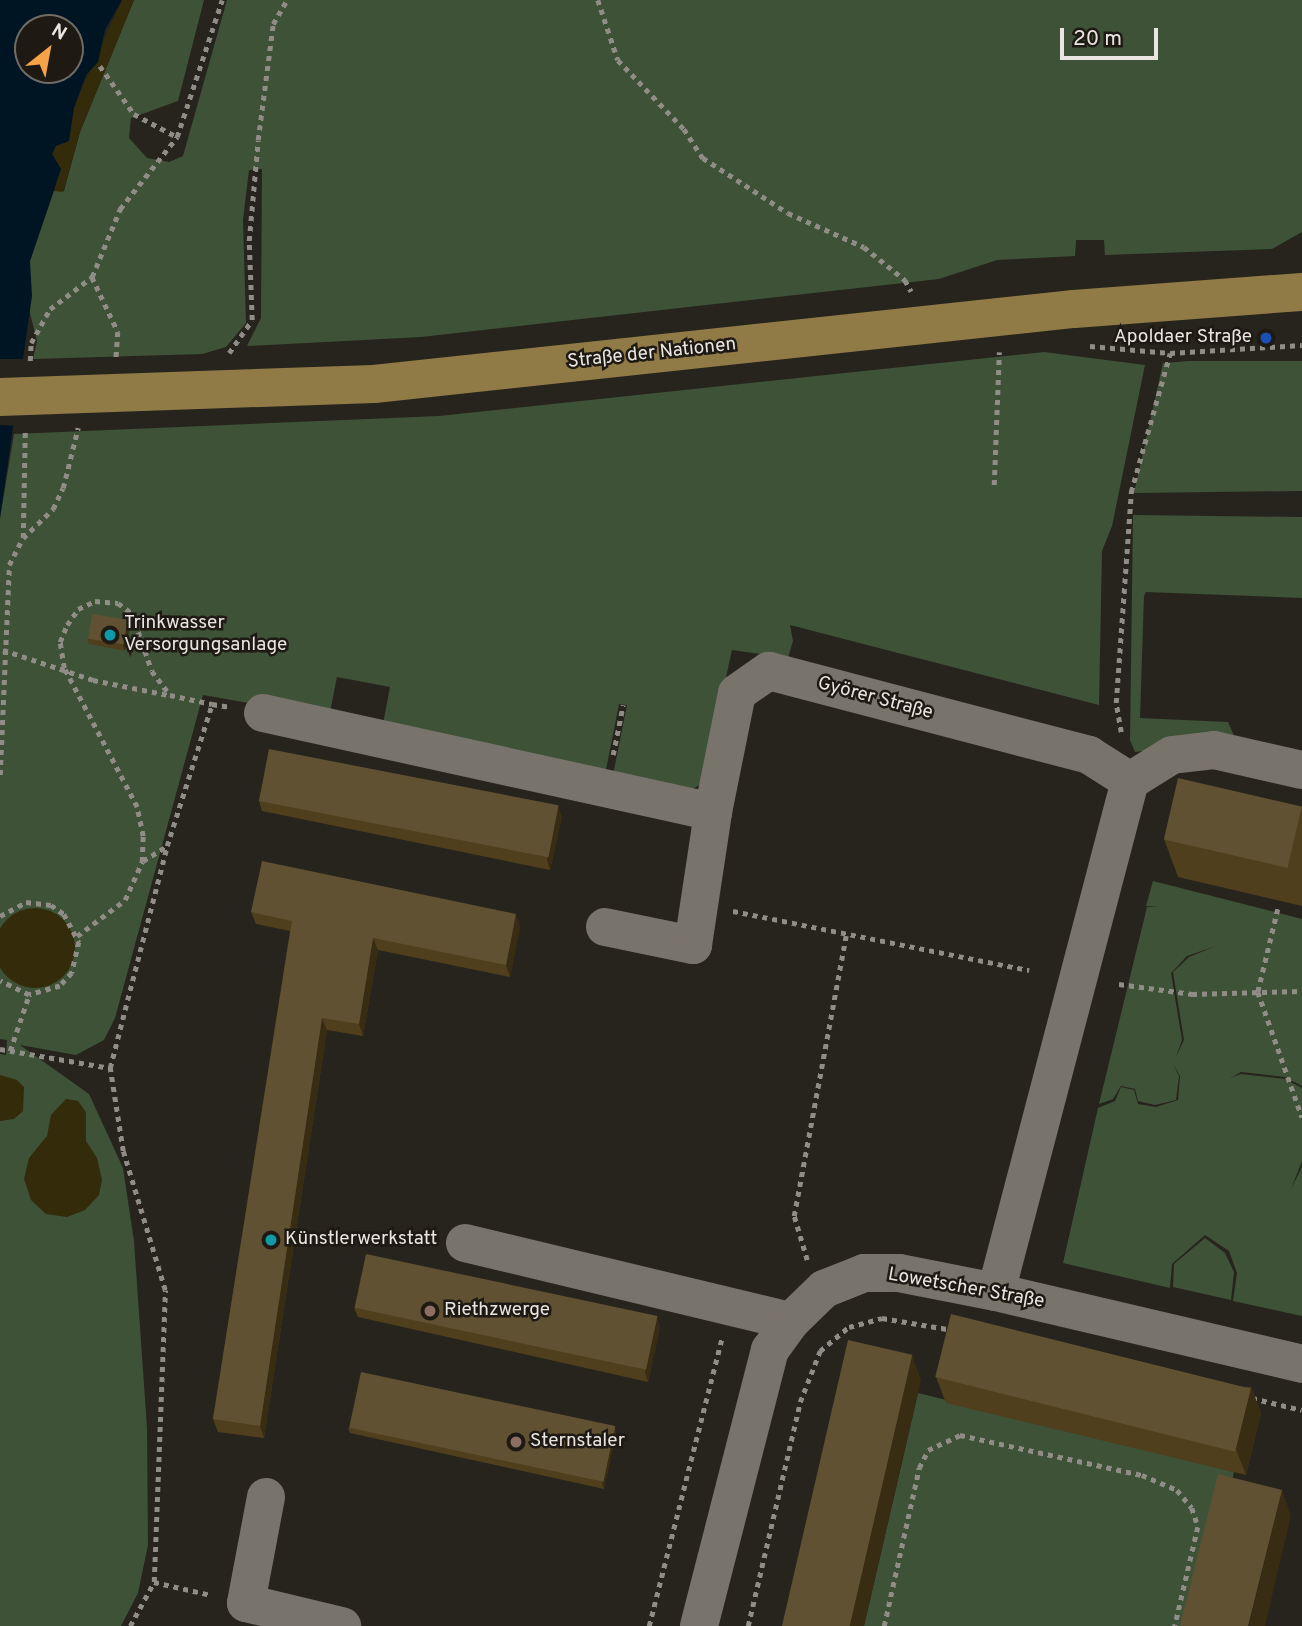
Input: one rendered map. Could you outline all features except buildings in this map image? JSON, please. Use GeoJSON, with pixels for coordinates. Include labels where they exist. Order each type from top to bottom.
{"type":"FeatureCollection","features":[{"type":"Feature","properties":{"kind":"main road","name":"Straße der Nationen"},"geometry":{"type":"LineString","coordinates":[[0,397],[71,397],[374,384],[1061,311],[1302,292]]}},
{"type":"Feature","properties":{"kind":"street","name":"Györer Straße"},"geometry":{"type":"LineString","coordinates":[[605,927],[693,945],[713,812],[737,693],[769,671],[1089,755],[1130,781]]}},
{"type":"Feature","properties":{"kind":"street"},"geometry":{"type":"LineString","coordinates":[[262,713],[713,812]]}},
{"type":"Feature","properties":{"kind":"street"},"geometry":{"type":"LineString","coordinates":[[996,1292],[1130,781],[1172,755],[1214,750],[1302,771]]}},
{"type":"Feature","properties":{"kind":"street"},"geometry":{"type":"LineString","coordinates":[[465,1243],[791,1321]]}},
{"type":"Feature","properties":{"kind":"street","name":"Lowetscher Straße"},"geometry":{"type":"LineString","coordinates":[[699,1626],[770,1350],[791,1321],[824,1289],[864,1273],[899,1273],[996,1292],[1302,1364]]}},
{"type":"Feature","properties":{"kind":"street"},"geometry":{"type":"LineString","coordinates":[[266,1497],[246,1603],[342,1626]]}},
{"type":"Feature","properties":{"kind":"path"},"geometry":{"type":"LineString","coordinates":[[100,66],[134,114],[177,136],[222,0]]}},
{"type":"Feature","properties":{"kind":"path"},"geometry":{"type":"LineString","coordinates":[[219,363],[241,341],[252,320],[249,241],[258,140],[273,24],[287,0]]}},
{"type":"Feature","properties":{"kind":"path"},"geometry":{"type":"LineString","coordinates":[[598,0],[618,60],[676,121],[703,158],[788,213],[864,247],[905,280],[912,292]]}},
{"type":"Feature","properties":{"kind":"path"},"geometry":{"type":"LineString","coordinates":[[92,277],[118,332],[115,366]]}},
{"type":"Feature","properties":{"kind":"path"},"geometry":{"type":"LineString","coordinates":[[1130,781],[1116,703],[1131,492],[1170,353],[1302,345]]}},
{"type":"Feature","properties":{"kind":"path"},"geometry":{"type":"LineString","coordinates":[[994,485],[999,346]]}},
{"type":"Feature","properties":{"kind":"path"},"geometry":{"type":"LineString","coordinates":[[23,538],[53,509],[63,488],[76,443],[71,397]]}},
{"type":"Feature","properties":{"kind":"path"},"geometry":{"type":"LineString","coordinates":[[77,936],[125,900],[142,862],[137,807],[64,668],[61,642],[78,609],[95,601],[118,603],[132,613],[152,671],[170,695]]}},
{"type":"Feature","properties":{"kind":"path"},"geometry":{"type":"LineString","coordinates":[[0,775],[3,650],[64,668],[93,680],[262,713]]}},
{"type":"Feature","properties":{"kind":"path"},"geometry":{"type":"LineString","coordinates":[[130,1626],[154,1582],[165,1290],[123,1151],[110,1068],[167,846],[212,704]]}},
{"type":"Feature","properties":{"kind":"path"},"geometry":{"type":"LineString","coordinates":[[607,788],[623,705]]}},
{"type":"Feature","properties":{"kind":"path"},"geometry":{"type":"LineString","coordinates":[[142,862],[167,846]]}},
{"type":"Feature","properties":{"kind":"path"},"geometry":{"type":"LineString","coordinates":[[0,916],[26,902],[42,902],[64,914],[77,936],[79,958],[72,973],[60,986],[29,995],[0,981]]}},
{"type":"Feature","properties":{"kind":"path"},"geometry":{"type":"LineString","coordinates":[[698,904],[846,936],[1029,970]]}},
{"type":"Feature","properties":{"kind":"path"},"geometry":{"type":"LineString","coordinates":[[1278,909],[1258,992],[1302,1116]]}},
{"type":"Feature","properties":{"kind":"path"},"geometry":{"type":"LineString","coordinates":[[824,1289],[809,1266],[794,1216],[846,936]]}},
{"type":"Feature","properties":{"kind":"path"},"geometry":{"type":"LineString","coordinates":[[1119,984],[1192,994],[1302,991]]}},
{"type":"Feature","properties":{"kind":"path"},"geometry":{"type":"LineString","coordinates":[[10,1051],[29,995]]}},
{"type":"Feature","properties":{"kind":"path"},"geometry":{"type":"LineString","coordinates":[[0,1049],[110,1068]]}},
{"type":"Feature","properties":{"kind":"path"},"geometry":{"type":"LineString","coordinates":[[649,1626],[717,1354],[735,1308]]}},
{"type":"Feature","properties":{"kind":"path"},"geometry":{"type":"LineString","coordinates":[[748,1626],[800,1402],[820,1351],[849,1327],[882,1318],[960,1331]]}},
{"type":"Feature","properties":{"kind":"path"},"geometry":{"type":"LineString","coordinates":[[1249,1398],[1302,1410]]}},
{"type":"Feature","properties":{"kind":"path"},"geometry":{"type":"LineString","coordinates":[[884,1626],[919,1468],[928,1450],[960,1435],[1142,1475],[1177,1490],[1192,1508],[1198,1527],[1175,1626]]}},
{"type":"Feature","properties":{"kind":"path"},"geometry":{"type":"LineString","coordinates":[[154,1582],[246,1603]]}},
{"type":"Feature","properties":{"kind":"green space"},"geometry":{"type":"Polygon","coordinates":[[[134,0],[204,0],[178,101],[131,118],[129,138],[147,158],[169,162],[183,156],[227,0],[1302,0],[1302,232],[1272,249],[1105,255],[1104,240],[1076,240],[1075,256],[997,260],[939,279],[421,337],[247,346],[261,318],[262,169],[249,170],[243,220],[246,323],[226,347],[202,354],[33,359],[37,341],[29,309],[30,261],[54,191],[64,191],[80,132],[134,0]]]}},
{"type":"Feature","properties":{"kind":"green space"},"geometry":{"type":"Polygon","coordinates":[[[1044,352],[1145,365],[1112,526],[1102,551],[1099,705],[790,625],[793,641],[788,658],[732,650],[703,783],[684,794],[612,780],[627,705],[619,704],[604,780],[382,729],[390,687],[337,677],[329,717],[203,695],[115,1018],[104,1040],[76,1055],[20,1045],[89,1094],[123,1168],[134,1241],[147,1428],[148,1545],[138,1593],[121,1626],[0,1626],[0,1054],[6,1055],[7,1040],[0,1039],[0,518],[14,434],[439,416],[1044,352]]]}},
{"type":"Feature","properties":{"kind":"green space"},"geometry":{"type":"Polygon","coordinates":[[[1302,361],[1302,491],[1134,493],[1163,363],[1302,361]]]}},
{"type":"Feature","properties":{"kind":"green space"},"geometry":{"type":"Polygon","coordinates":[[[1133,515],[1302,517],[1302,598],[1146,592],[1144,596],[1140,718],[1228,722],[1235,738],[1135,752],[1130,740],[1133,515]]]}},
{"type":"Feature","properties":{"kind":"green space"},"geometry":{"type":"Polygon","coordinates":[[[1153,881],[1302,919],[1302,1086],[1285,1077],[1241,1072],[1230,1078],[1241,1074],[1285,1079],[1302,1088],[1302,1161],[1291,1189],[1302,1167],[1302,1316],[1233,1301],[1237,1273],[1229,1251],[1205,1235],[1172,1264],[1170,1288],[1063,1263],[1098,1108],[1115,1101],[1121,1087],[1134,1090],[1138,1104],[1156,1107],[1178,1100],[1180,1076],[1173,1064],[1179,1076],[1176,1100],[1155,1105],[1138,1101],[1135,1089],[1121,1086],[1113,1099],[1099,1104],[1147,907],[1158,906],[1146,906],[1153,881]],[[1216,946],[1187,956],[1171,973],[1182,1040],[1176,1057],[1184,1040],[1173,972],[1189,957],[1216,946]]]}},
{"type":"Feature","properties":{"kind":"green space"},"geometry":{"type":"Polygon","coordinates":[[[1205,1238],[1225,1253],[1234,1272],[1231,1300],[1173,1287],[1174,1264],[1205,1238]]]}},
{"type":"Feature","properties":{"kind":"green space"},"geometry":{"type":"Polygon","coordinates":[[[918,1393],[1234,1472],[1197,1626],[864,1626],[918,1393]]]}},
{"type":"Feature","properties":{"kind":"sand"},"geometry":{"type":"Polygon","coordinates":[[[122,0],[134,0],[80,132],[63,192],[54,191],[61,169],[52,154],[122,0]]]}},
{"type":"Feature","properties":{"kind":"sand"},"geometry":{"type":"Polygon","coordinates":[[[27,908],[43,908],[64,919],[75,940],[75,956],[64,977],[43,988],[27,988],[13,982],[1,970],[-5,956],[-5,940],[1,926],[13,914],[27,908]]]}},
{"type":"Feature","properties":{"kind":"sand"},"geometry":{"type":"Polygon","coordinates":[[[0,1075],[17,1080],[24,1087],[23,1111],[14,1119],[0,1121],[0,1075]]]}},
{"type":"Feature","properties":{"kind":"sand"},"geometry":{"type":"Polygon","coordinates":[[[66,1099],[78,1101],[86,1112],[86,1141],[97,1158],[102,1180],[99,1195],[85,1210],[67,1217],[46,1214],[31,1200],[24,1179],[29,1158],[47,1136],[51,1115],[66,1099]]]}},
{"type":"Feature","properties":{"kind":"water"},"geometry":{"type":"Polygon","coordinates":[[[0,0],[122,0],[105,30],[98,62],[84,80],[84,14],[14,14],[14,84],[83,84],[74,108],[69,141],[56,146],[52,154],[61,169],[30,261],[32,296],[0,518],[0,0]]]}},
{"type":"Feature","properties":{"kind":"pier"},"geometry":{"type":"Polygon","coordinates":[[[0,359],[27,359],[19,426],[0,425],[0,359]]]}},
{"type":"Feature","properties":{"kind":"place","name":"Apoldaer Straße"},"geometry":{"type":"Point","coordinates":[1266,338]}},
{"type":"Feature","properties":{"kind":"place","name":"Trinkwasser Versorgungsanlage"},"geometry":{"type":"Point","coordinates":[110,635]}},
{"type":"Feature","properties":{"kind":"place","name":"Künstlerwerkstatt"},"geometry":{"type":"Point","coordinates":[271,1240]}},
{"type":"Feature","properties":{"kind":"place","name":"Riethzwerge"},"geometry":{"type":"Point","coordinates":[430,1311]}},
{"type":"Feature","properties":{"kind":"place","name":"Sternstaler"},"geometry":{"type":"Point","coordinates":[516,1442]}}]}
